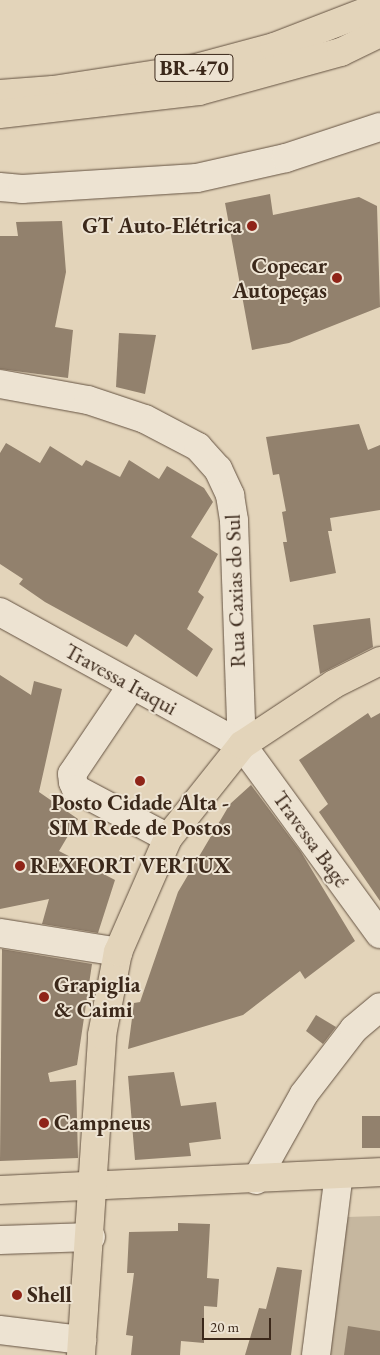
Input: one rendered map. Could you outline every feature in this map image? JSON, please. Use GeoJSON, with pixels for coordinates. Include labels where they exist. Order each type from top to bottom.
{"type":"FeatureCollection","features":[{"type":"Feature","properties":{"kind":"main road"},"geometry":{"type":"LineString","coordinates":[[326,29],[358,0]]}},
{"type":"Feature","properties":{"kind":"main road","name":"BR-470"},"geometry":{"type":"LineString","coordinates":[[0,94],[53,90],[196,68],[326,29],[380,6]]}},
{"type":"Feature","properties":{"kind":"main road","name":"BR-470"},"geometry":{"type":"LineString","coordinates":[[0,114],[200,91],[341,52],[380,33]]}},
{"type":"Feature","properties":{"kind":"main road"},"geometry":{"type":"LineString","coordinates":[[341,52],[380,45]]}},
{"type":"Feature","properties":{"kind":"main road"},"geometry":{"type":"LineString","coordinates":[[82,1348],[95,1185],[102,1035],[118,952],[168,838],[242,745],[334,684],[380,662]]}},
{"type":"Feature","properties":{"kind":"main road"},"geometry":{"type":"LineString","coordinates":[[0,1190],[256,1180],[380,1172]]}},
{"type":"Feature","properties":{"kind":"street"},"geometry":{"type":"LineString","coordinates":[[0,187],[22,189],[197,178],[286,158],[380,127]]}},
{"type":"Feature","properties":{"kind":"street","name":"Rua Caxias do Sul"},"geometry":{"type":"LineString","coordinates":[[0,384],[88,400],[145,419],[198,448],[218,469],[230,495],[234,521],[242,745]]}},
{"type":"Feature","properties":{"kind":"street","name":"Travessa Itaqui"},"geometry":{"type":"LineString","coordinates":[[0,612],[242,745]]}},
{"type":"Feature","properties":{"kind":"street"},"geometry":{"type":"LineString","coordinates":[[132,685],[72,774],[73,782],[76,790],[168,838]]}},
{"type":"Feature","properties":{"kind":"street","name":"Travessa Bagé"},"geometry":{"type":"LineString","coordinates":[[242,745],[380,934]]}},
{"type":"Feature","properties":{"kind":"street"},"geometry":{"type":"LineString","coordinates":[[0,933],[118,952]]}},
{"type":"Feature","properties":{"kind":"street"},"geometry":{"type":"LineString","coordinates":[[256,1180],[304,1094],[354,1029],[380,1007]]}},
{"type":"Feature","properties":{"kind":"street"},"geometry":{"type":"LineString","coordinates":[[316,1355],[339,1174]]}},
{"type":"Feature","properties":{"kind":"street"},"geometry":{"type":"LineString","coordinates":[[0,1240],[91,1237]]}},
{"type":"Feature","properties":{"kind":"street"},"geometry":{"type":"LineString","coordinates":[[0,1330],[82,1348]]}},
{"type":"Feature","properties":{"kind":"shaded area"},"geometry":{"type":"Polygon","coordinates":[[[380,1216],[380,1355],[329,1355],[346,1217],[380,1216]]]}},
{"type":"Feature","properties":{"kind":"building"},"geometry":{"type":"Polygon","coordinates":[[[270,194],[273,215],[359,197],[377,206],[380,307],[289,343],[252,350],[225,203],[270,194]]]}},
{"type":"Feature","properties":{"kind":"building"},"geometry":{"type":"Polygon","coordinates":[[[62,221],[66,272],[55,327],[73,330],[68,378],[0,369],[0,236],[18,236],[16,222],[62,221]]]}},
{"type":"Feature","properties":{"kind":"building"},"geometry":{"type":"Polygon","coordinates":[[[119,333],[156,335],[145,394],[116,387],[119,333]]]}},
{"type":"Feature","properties":{"kind":"building"},"geometry":{"type":"Polygon","coordinates":[[[359,424],[368,450],[380,445],[380,510],[330,518],[332,531],[328,531],[336,573],[290,582],[283,542],[287,542],[282,512],[286,511],[279,474],[273,475],[266,437],[359,424]]]}},
{"type":"Feature","properties":{"kind":"building"},"geometry":{"type":"Polygon","coordinates":[[[6,443],[40,463],[50,446],[82,466],[86,460],[120,477],[129,460],[159,479],[167,466],[204,488],[213,502],[191,537],[218,554],[198,592],[204,597],[187,629],[213,649],[197,677],[135,634],[127,647],[45,602],[19,584],[23,579],[0,564],[0,453],[6,443]]]}},
{"type":"Feature","properties":{"kind":"building"},"geometry":{"type":"Polygon","coordinates":[[[370,618],[373,647],[320,674],[313,625],[370,618]]]}},
{"type":"Feature","properties":{"kind":"building"},"geometry":{"type":"Polygon","coordinates":[[[0,675],[31,695],[34,681],[62,689],[39,792],[78,819],[59,851],[115,880],[98,933],[42,924],[49,899],[0,909],[0,675]]]}},
{"type":"Feature","properties":{"kind":"building"},"geometry":{"type":"Polygon","coordinates":[[[368,713],[371,718],[380,713],[380,901],[319,812],[328,804],[299,760],[368,713]]]}},
{"type":"Feature","properties":{"kind":"building"},"geometry":{"type":"Polygon","coordinates":[[[251,785],[301,852],[355,941],[305,979],[300,971],[243,1015],[128,1049],[134,1003],[140,1002],[178,892],[230,804],[251,785]]]}},
{"type":"Feature","properties":{"kind":"building"},"geometry":{"type":"Polygon","coordinates":[[[2,949],[92,964],[77,1065],[48,1073],[50,1082],[76,1080],[78,1158],[0,1161],[2,949]]]}},
{"type":"Feature","properties":{"kind":"building"},"geometry":{"type":"Polygon","coordinates":[[[316,1015],[336,1027],[323,1044],[306,1031],[316,1015]]]}},
{"type":"Feature","properties":{"kind":"building"},"geometry":{"type":"Polygon","coordinates":[[[174,1072],[181,1106],[216,1102],[221,1139],[189,1143],[191,1156],[135,1160],[128,1076],[174,1072]]]}},
{"type":"Feature","properties":{"kind":"building"},"geometry":{"type":"Polygon","coordinates":[[[362,1116],[380,1116],[380,1148],[362,1148],[362,1116]]]}},
{"type":"Feature","properties":{"kind":"building"},"geometry":{"type":"Polygon","coordinates":[[[178,1223],[210,1224],[207,1278],[219,1279],[217,1307],[204,1306],[204,1343],[181,1341],[180,1355],[131,1355],[133,1336],[126,1335],[134,1273],[127,1273],[129,1232],[178,1231],[178,1223]]]}},
{"type":"Feature","properties":{"kind":"building"},"geometry":{"type":"Polygon","coordinates":[[[277,1267],[302,1270],[291,1355],[245,1355],[259,1308],[266,1309],[277,1267]]]}},
{"type":"Feature","properties":{"kind":"building"},"geometry":{"type":"Polygon","coordinates":[[[348,1326],[380,1331],[380,1355],[344,1355],[348,1326]]]}},
{"type":"Feature","properties":{"kind":"place","name":"GT Auto-Elétrica"},"geometry":{"type":"Point","coordinates":[252,226]}},
{"type":"Feature","properties":{"kind":"place","name":"Copecar Autopeças"},"geometry":{"type":"Point","coordinates":[337,278]}},
{"type":"Feature","properties":{"kind":"place","name":"Posto Cidade Alta - SIM Rede de Postos"},"geometry":{"type":"Point","coordinates":[140,781]}},
{"type":"Feature","properties":{"kind":"place","name":"REXFORT VERTUX"},"geometry":{"type":"Point","coordinates":[20,866]}},
{"type":"Feature","properties":{"kind":"place","name":"Grapiglia & Caimi"},"geometry":{"type":"Point","coordinates":[44,997]}},
{"type":"Feature","properties":{"kind":"place","name":"Campneus"},"geometry":{"type":"Point","coordinates":[44,1123]}},
{"type":"Feature","properties":{"kind":"place","name":"Shell"},"geometry":{"type":"Point","coordinates":[17,1295]}}]}
